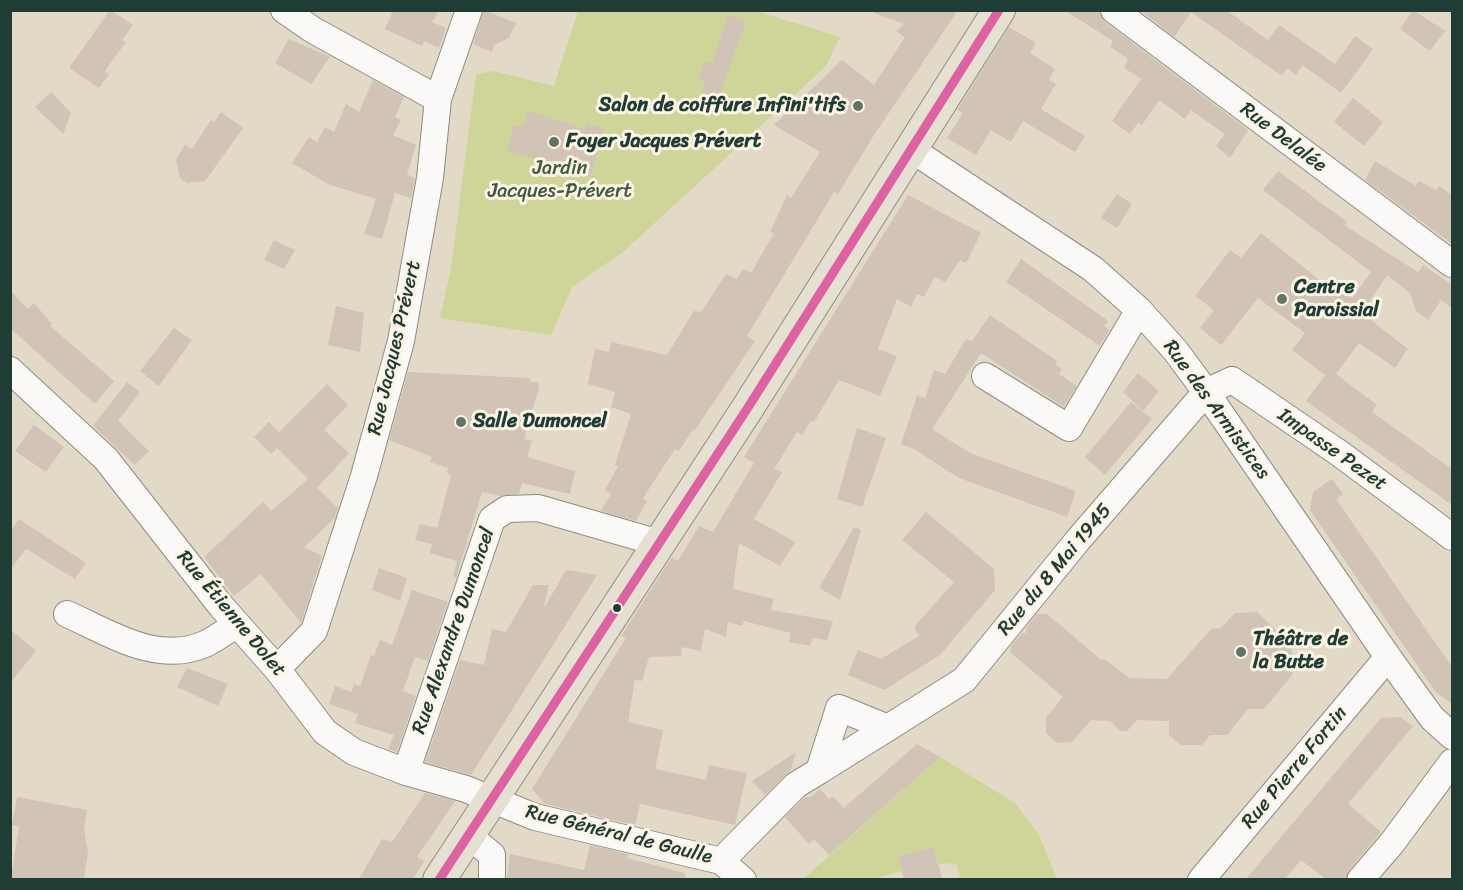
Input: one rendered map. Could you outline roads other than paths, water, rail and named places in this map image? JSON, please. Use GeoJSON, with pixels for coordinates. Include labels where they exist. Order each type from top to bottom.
{"type":"FeatureCollection","features":[{"type":"Feature","properties":{"kind":"main road"},"geometry":{"type":"LineString","coordinates":[[439,879],[659,543],[912,150],[999,10]]}},
{"type":"Feature","properties":{"kind":"street"},"geometry":{"type":"LineString","coordinates":[[284,10],[313,30],[438,99]]}},
{"type":"Feature","properties":{"kind":"street","name":"Rue Jacques Prévert"},"geometry":{"type":"LineString","coordinates":[[277,669],[314,631],[364,476],[403,330],[430,178],[438,99],[470,10]]}},
{"type":"Feature","properties":{"kind":"street","name":"Rue Delalée"},"geometry":{"type":"LineString","coordinates":[[1114,10],[1452,264]]}},
{"type":"Feature","properties":{"kind":"street","name":"Rue des Armistices"},"geometry":{"type":"LineString","coordinates":[[912,150],[1093,269],[1139,310],[1206,392],[1432,718],[1452,736]]}},
{"type":"Feature","properties":{"kind":"street"},"geometry":{"type":"LineString","coordinates":[[985,376],[1069,428],[1139,310]]}},
{"type":"Feature","properties":{"kind":"street","name":"Rue Étienne Dolet"},"geometry":{"type":"LineString","coordinates":[[10,370],[106,459],[237,624],[277,669],[325,732],[354,752],[406,772],[490,799]]}},
{"type":"Feature","properties":{"kind":"street","name":"Impasse Pezet"},"geometry":{"type":"LineString","coordinates":[[1206,392],[1232,380],[1339,453],[1452,537]]}},
{"type":"Feature","properties":{"kind":"street","name":"Rue du 8 Mai 1945"},"geometry":{"type":"LineString","coordinates":[[721,861],[796,785],[964,680],[1078,540],[1206,392]]}},
{"type":"Feature","properties":{"kind":"street","name":"Rue Alexandre Dumoncel"},"geometry":{"type":"LineString","coordinates":[[406,772],[492,519],[507,509],[538,508],[659,543]]}},
{"type":"Feature","properties":{"kind":"street"},"geometry":{"type":"LineString","coordinates":[[67,614],[158,652],[178,652],[204,644],[237,624]]}},
{"type":"Feature","properties":{"kind":"street","name":"Rue Pierre Fortin"},"geometry":{"type":"LineString","coordinates":[[1201,879],[1388,657]]}},
{"type":"Feature","properties":{"kind":"street"},"geometry":{"type":"LineString","coordinates":[[819,771],[839,708],[888,728]]}},
{"type":"Feature","properties":{"kind":"street"},"geometry":{"type":"LineString","coordinates":[[1360,879],[1392,843],[1452,762]]}},
{"type":"Feature","properties":{"kind":"street","name":"Rue Général de Gaulle"},"geometry":{"type":"LineString","coordinates":[[490,799],[535,817],[721,861],[743,879]]}},
{"type":"Feature","properties":{"kind":"street"},"geometry":{"type":"LineString","coordinates":[[468,835],[492,855],[492,879]]}},
{"type":"Feature","properties":{"kind":"place","name":"Salon de coiffure Infini'tifs"},"geometry":{"type":"Point","coordinates":[858,106]}},
{"type":"Feature","properties":{"kind":"place","name":"Foyer Jacques Prévert"},"geometry":{"type":"Point","coordinates":[554,142]}},
{"type":"Feature","properties":{"kind":"place","name":"Centre Paroissial"},"geometry":{"type":"Point","coordinates":[1282,299]}},
{"type":"Feature","properties":{"kind":"place","name":"Salle Dumoncel"},"geometry":{"type":"Point","coordinates":[461,422]}},
{"type":"Feature","properties":{"kind":"place","name":"Théâtre de la Butte"},"geometry":{"type":"Point","coordinates":[1241,652]}},
{"type":"Feature","properties":{"kind":"park label","name":"Jardin Jacques-Prévert"},"geometry":{"type":"Point","coordinates":[560,180]}}]}
